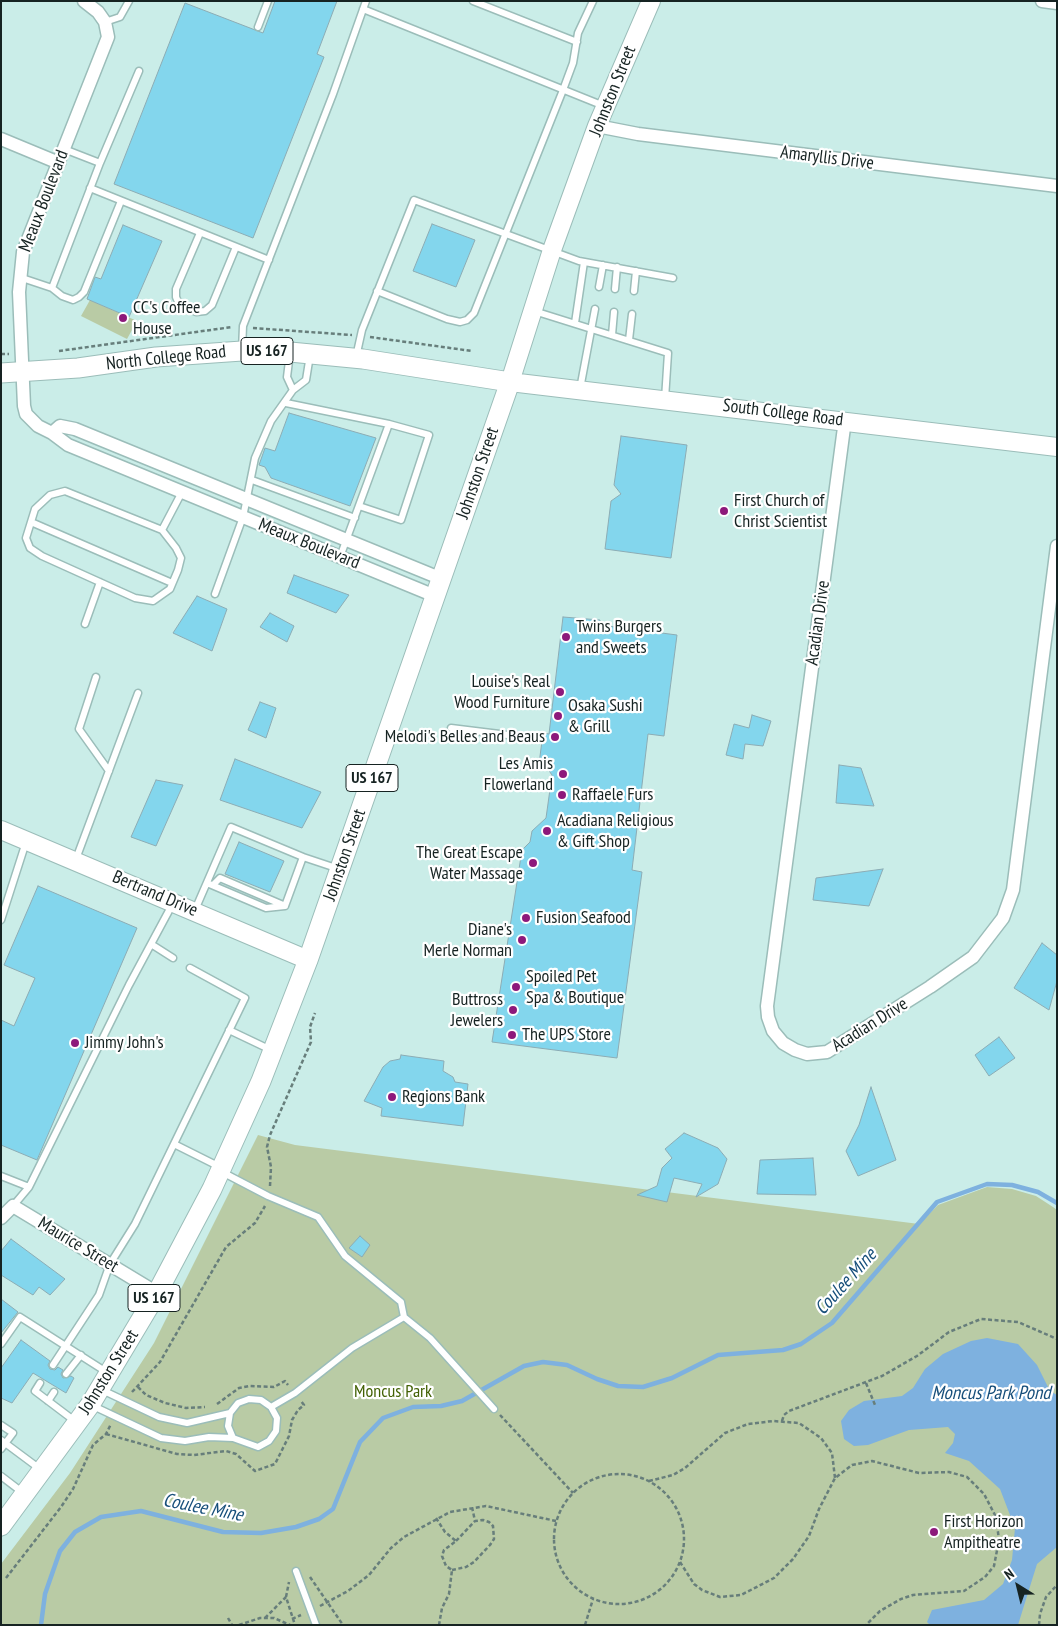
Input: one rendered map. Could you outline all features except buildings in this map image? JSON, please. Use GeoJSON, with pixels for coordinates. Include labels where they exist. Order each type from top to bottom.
{"type":"FeatureCollection","features":[{"type":"Feature","properties":{"kind":"main road","name":"Johnston Street"},"geometry":{"type":"LineString","coordinates":[[1,1525],[26,1495],[78,1423],[158,1293],[221,1169],[274,1051],[340,870],[510,382],[552,250],[597,126],[651,1]]}},
{"type":"Feature","properties":{"kind":"main road","name":"North College Road"},"geometry":{"type":"LineString","coordinates":[[1,373],[22,373],[201,352],[242,351],[290,352],[355,358],[510,382]]}},
{"type":"Feature","properties":{"kind":"main road","name":"South College Road"},"geometry":{"type":"LineString","coordinates":[[510,382],[845,420],[1057,447]]}},
{"type":"Feature","properties":{"kind":"main road","name":"Bertrand Drive"},"geometry":{"type":"LineString","coordinates":[[1,830],[76,860],[308,960]]}},
{"type":"Feature","properties":{"kind":"street"},"geometry":{"type":"LineString","coordinates":[[84,1],[98,12],[105,22]]}},
{"type":"Feature","properties":{"kind":"street"},"geometry":{"type":"LineString","coordinates":[[1042,1],[1057,3]]}},
{"type":"Feature","properties":{"kind":"street","name":"Meaux Boulevard"},"geometry":{"type":"LineString","coordinates":[[105,22],[108,37],[22,252],[19,277],[22,373],[26,414],[38,426],[52,433],[68,445],[340,557],[438,588]]}},
{"type":"Feature","properties":{"kind":"street","name":"Amaryllis Drive"},"geometry":{"type":"LineString","coordinates":[[597,126],[638,134],[1057,186]]}},
{"type":"Feature","properties":{"kind":"street"},"geometry":{"type":"LineString","coordinates":[[1,139],[58,163]]}},
{"type":"Feature","properties":{"kind":"street","name":"Acadian Drive"},"geometry":{"type":"LineString","coordinates":[[845,420],[767,1006],[768,1017],[773,1031],[783,1042],[795,1050],[807,1054],[827,1052],[930,987],[973,957],[1003,918],[1012,890],[1057,546]]}},
{"type":"Feature","properties":{"kind":"street","name":"Meaux Boulevard"},"geometry":{"type":"LineString","coordinates":[[52,433],[60,426],[75,429],[347,540],[438,588]]}},
{"type":"Feature","properties":{"kind":"street"},"geometry":{"type":"LineString","coordinates":[[182,492],[189,475]]}},
{"type":"Feature","properties":{"kind":"street"},"geometry":{"type":"LineString","coordinates":[[1,1218],[13,1206]]}},
{"type":"Feature","properties":{"kind":"street","name":"Maurice Street"},"geometry":{"type":"LineString","coordinates":[[13,1206],[158,1293]]}},
{"type":"Feature","properties":{"kind":"lane"},"geometry":{"type":"LineString","coordinates":[[105,22],[120,17],[129,1]]}},
{"type":"Feature","properties":{"kind":"lane"},"geometry":{"type":"LineString","coordinates":[[258,27],[268,1]]}},
{"type":"Feature","properties":{"kind":"lane"},"geometry":{"type":"LineString","coordinates":[[242,351],[243,326],[366,1]]}},
{"type":"Feature","properties":{"kind":"lane"},"geometry":{"type":"LineString","coordinates":[[472,1],[576,42]]}},
{"type":"Feature","properties":{"kind":"lane"},"geometry":{"type":"LineString","coordinates":[[377,291],[447,319],[460,322],[467,320],[474,313],[564,90],[573,63],[576,42],[593,1]]}},
{"type":"Feature","properties":{"kind":"lane"},"geometry":{"type":"LineString","coordinates":[[363,9],[605,106]]}},
{"type":"Feature","properties":{"kind":"lane"},"geometry":{"type":"LineString","coordinates":[[52,288],[90,188],[138,72]]}},
{"type":"Feature","properties":{"kind":"lane"},"geometry":{"type":"LineString","coordinates":[[64,149],[100,163]]}},
{"type":"Feature","properties":{"kind":"lane"},"geometry":{"type":"LineString","coordinates":[[90,188],[269,260]]}},
{"type":"Feature","properties":{"kind":"lane"},"geometry":{"type":"LineString","coordinates":[[19,277],[52,288],[62,296],[73,300],[84,292],[121,200]]}},
{"type":"Feature","properties":{"kind":"lane"},"geometry":{"type":"LineString","coordinates":[[355,358],[362,330],[414,200],[584,262],[673,278]]}},
{"type":"Feature","properties":{"kind":"lane"},"geometry":{"type":"LineString","coordinates":[[200,233],[176,289],[176,297],[179,304],[196,312],[205,311],[212,305],[236,247]]}},
{"type":"Feature","properties":{"kind":"lane"},"geometry":{"type":"LineString","coordinates":[[574,323],[584,262]]}},
{"type":"Feature","properties":{"kind":"lane"},"geometry":{"type":"LineString","coordinates":[[599,287],[602,265]]}},
{"type":"Feature","properties":{"kind":"lane"},"geometry":{"type":"LineString","coordinates":[[616,288],[617,267]]}},
{"type":"Feature","properties":{"kind":"lane"},"geometry":{"type":"LineString","coordinates":[[634,291],[636,271]]}},
{"type":"Feature","properties":{"kind":"lane"},"geometry":{"type":"LineString","coordinates":[[580,390],[595,309]]}},
{"type":"Feature","properties":{"kind":"lane"},"geometry":{"type":"LineString","coordinates":[[533,310],[668,352],[664,400]]}},
{"type":"Feature","properties":{"kind":"lane"},"geometry":{"type":"LineString","coordinates":[[612,335],[614,312]]}},
{"type":"Feature","properties":{"kind":"lane"},"geometry":{"type":"LineString","coordinates":[[629,340],[632,314]]}},
{"type":"Feature","properties":{"kind":"lane"},"geometry":{"type":"LineString","coordinates":[[290,352],[287,377],[293,390]]}},
{"type":"Feature","properties":{"kind":"lane"},"geometry":{"type":"LineString","coordinates":[[214,594],[243,517],[255,458],[271,421],[293,390],[306,380],[310,354]]}},
{"type":"Feature","properties":{"kind":"lane"},"geometry":{"type":"LineString","coordinates":[[286,402],[430,435],[401,520],[360,506]]}},
{"type":"Feature","properties":{"kind":"lane"},"geometry":{"type":"LineString","coordinates":[[340,557],[388,424]]}},
{"type":"Feature","properties":{"kind":"lane"},"geometry":{"type":"LineString","coordinates":[[252,480],[355,518]]}},
{"type":"Feature","properties":{"kind":"lane"},"geometry":{"type":"LineString","coordinates":[[65,491],[162,530],[176,548],[180,558],[170,589],[153,602],[135,598],[42,556],[30,548],[26,538],[35,509],[50,495],[65,491]]}},
{"type":"Feature","properties":{"kind":"lane"},"geometry":{"type":"LineString","coordinates":[[162,530],[182,492]]}},
{"type":"Feature","properties":{"kind":"lane"},"geometry":{"type":"LineString","coordinates":[[31,522],[172,583]]}},
{"type":"Feature","properties":{"kind":"lane"},"geometry":{"type":"LineString","coordinates":[[85,624],[100,582]]}},
{"type":"Feature","properties":{"kind":"lane"},"geometry":{"type":"LineString","coordinates":[[96,677],[79,729],[109,772]]}},
{"type":"Feature","properties":{"kind":"lane"},"geometry":{"type":"LineString","coordinates":[[76,860],[138,693]]}},
{"type":"Feature","properties":{"kind":"lane"},"geometry":{"type":"LineString","coordinates":[[450,728],[532,738]]}},
{"type":"Feature","properties":{"kind":"lane"},"geometry":{"type":"LineString","coordinates":[[194,911],[210,884],[231,828],[340,870]]}},
{"type":"Feature","properties":{"kind":"lane"},"geometry":{"type":"LineString","coordinates":[[1,920],[26,841]]}},
{"type":"Feature","properties":{"kind":"lane"},"geometry":{"type":"LineString","coordinates":[[210,884],[266,908],[284,906],[303,857]]}},
{"type":"Feature","properties":{"kind":"lane"},"geometry":{"type":"LineString","coordinates":[[13,1206],[29,1187],[174,902]]}},
{"type":"Feature","properties":{"kind":"lane"},"geometry":{"type":"LineString","coordinates":[[152,944],[174,958]]}},
{"type":"Feature","properties":{"kind":"lane"},"geometry":{"type":"LineString","coordinates":[[53,1365],[64,1345],[99,1295],[110,1264],[135,1224],[244,998],[190,968]]}},
{"type":"Feature","properties":{"kind":"lane"},"geometry":{"type":"LineString","coordinates":[[230,1030],[274,1051]]}},
{"type":"Feature","properties":{"kind":"lane"},"geometry":{"type":"LineString","coordinates":[[174,1144],[268,1196],[318,1217],[345,1256],[401,1302],[404,1317],[430,1338],[494,1409]]}},
{"type":"Feature","properties":{"kind":"lane"},"geometry":{"type":"LineString","coordinates":[[1,1176],[29,1187]]}},
{"type":"Feature","properties":{"kind":"lane"},"geometry":{"type":"LineString","coordinates":[[1,1344],[20,1317],[81,1355],[105,1381],[159,1418],[187,1423],[230,1413]]}},
{"type":"Feature","properties":{"kind":"lane"},"geometry":{"type":"LineString","coordinates":[[271,1407],[295,1393],[352,1348],[404,1317]]}},
{"type":"Feature","properties":{"kind":"lane"},"geometry":{"type":"LineString","coordinates":[[66,1374],[81,1355]]}},
{"type":"Feature","properties":{"kind":"lane"},"geometry":{"type":"LineString","coordinates":[[40,1383],[35,1391],[78,1423]]}},
{"type":"Feature","properties":{"kind":"lane"},"geometry":{"type":"LineString","coordinates":[[48,1401],[54,1392]]}},
{"type":"Feature","properties":{"kind":"lane"},"geometry":{"type":"LineString","coordinates":[[90,1405],[161,1438],[185,1441],[209,1437],[233,1438],[258,1447],[269,1441],[276,1431],[276,1418],[271,1407],[261,1400],[249,1399],[238,1403],[230,1413],[228,1426],[233,1438]]}},
{"type":"Feature","properties":{"kind":"lane"},"geometry":{"type":"LineString","coordinates":[[1,1425],[13,1433],[4,1441],[1,1449]]}},
{"type":"Feature","properties":{"kind":"lane"},"geometry":{"type":"LineString","coordinates":[[4,1441],[43,1471]]}},
{"type":"Feature","properties":{"kind":"lane"},"geometry":{"type":"LineString","coordinates":[[1,1476],[26,1495]]}},
{"type":"Feature","properties":{"kind":"lane"},"geometry":{"type":"LineString","coordinates":[[296,1571],[316,1625]]}},
{"type":"Feature","properties":{"kind":"path"},"geometry":{"type":"LineString","coordinates":[[133,1390],[160,1362],[226,1247],[255,1223],[268,1196],[271,1167],[267,1147],[270,1135],[311,1042],[310,1027],[315,1013]]}},
{"type":"Feature","properties":{"kind":"path"},"geometry":{"type":"LineString","coordinates":[[782,1421],[784,1415],[797,1407],[866,1383],[901,1366],[949,1332],[981,1319],[1018,1322],[1057,1339]]}},
{"type":"Feature","properties":{"kind":"path"},"geometry":{"type":"LineString","coordinates":[[866,1383],[875,1405]]}},
{"type":"Feature","properties":{"kind":"path"},"geometry":{"type":"LineString","coordinates":[[494,1409],[573,1493]]}},
{"type":"Feature","properties":{"kind":"path"},"geometry":{"type":"LineString","coordinates":[[648,1481],[674,1475],[685,1468],[717,1439],[731,1430],[762,1422],[782,1421],[799,1423],[805,1426],[828,1445],[834,1462],[835,1478]]}},
{"type":"Feature","properties":{"kind":"path"},"geometry":{"type":"LineString","coordinates":[[6,1578],[73,1489],[93,1445],[106,1434]]}},
{"type":"Feature","properties":{"kind":"path"},"geometry":{"type":"LineString","coordinates":[[680,1562],[698,1587],[720,1597],[740,1595],[764,1584],[783,1570],[801,1548],[835,1478],[852,1465],[872,1461],[919,1473],[959,1474],[967,1477],[984,1494],[996,1517],[999,1529],[998,1553],[994,1566],[975,1585],[964,1591],[912,1595],[880,1611],[866,1625]]}},
{"type":"Feature","properties":{"kind":"path"},"geometry":{"type":"LineString","coordinates":[[620,1474],[648,1481],[667,1495],[677,1510],[683,1536],[680,1562],[669,1580],[647,1597],[634,1602],[613,1604],[593,1599],[577,1589],[564,1575],[556,1558],[554,1539],[556,1521],[563,1506],[573,1493],[587,1483],[603,1476],[620,1474]]}},
{"type":"Feature","properties":{"kind":"path"},"geometry":{"type":"LineString","coordinates":[[328,1601],[360,1582],[404,1537],[450,1512],[472,1507],[502,1508],[556,1521]]}},
{"type":"Feature","properties":{"kind":"path"},"geometry":{"type":"LineString","coordinates":[[472,1507],[475,1521]]}},
{"type":"Feature","properties":{"kind":"path"},"geometry":{"type":"LineString","coordinates":[[436,1518],[445,1532],[456,1541]]}},
{"type":"Feature","properties":{"kind":"path"},"geometry":{"type":"LineString","coordinates":[[483,1520],[490,1522],[493,1526],[494,1539],[490,1545],[474,1562],[466,1567],[452,1570],[446,1566],[442,1556],[444,1550],[456,1541],[475,1521],[483,1520]]}},
{"type":"Feature","properties":{"kind":"path"},"geometry":{"type":"LineString","coordinates":[[439,1625],[442,1608],[449,1594],[452,1570]]}},
{"type":"Feature","properties":{"kind":"path"},"geometry":{"type":"LineString","coordinates":[[310,1577],[343,1625]]}},
{"type":"Feature","properties":{"kind":"path"},"geometry":{"type":"LineString","coordinates":[[289,1582],[286,1597],[295,1625]]}},
{"type":"Feature","properties":{"kind":"path"},"geometry":{"type":"LineString","coordinates":[[1039,1625],[1040,1614],[1046,1597],[1057,1585]]}},
{"type":"Feature","properties":{"kind":"path"},"geometry":{"type":"LineString","coordinates":[[266,1618],[286,1597]]}},
{"type":"Feature","properties":{"kind":"path"},"geometry":{"type":"LineString","coordinates":[[585,1625],[593,1599]]}},
{"type":"Feature","properties":{"kind":"path"},"geometry":{"type":"LineString","coordinates":[[228,1618],[232,1625]]}},
{"type":"Feature","properties":{"kind":"path"},"geometry":{"type":"LineString","coordinates":[[239,1625],[266,1618],[274,1618],[290,1625]]}},
{"type":"Feature","properties":{"kind":"green space"},"geometry":{"type":"Polygon","coordinates":[[[90,300],[137,321],[127,339],[81,316],[90,300]]]}},
{"type":"Feature","properties":{"kind":"green space","name":"Moncus Park"},"geometry":{"type":"Polygon","coordinates":[[[258,1135],[295,1145],[919,1224],[938,1205],[987,1187],[1012,1189],[1036,1196],[1057,1210],[1057,1625],[1,1625],[1,1564],[70,1473],[154,1343],[258,1135]]]}},
{"type":"Feature","properties":{"kind":"water","name":"Moncus Park Pond"},"geometry":{"type":"Polygon","coordinates":[[[987,1338],[1018,1344],[1037,1365],[1050,1391],[1057,1395],[1057,1547],[1037,1564],[1018,1625],[930,1625],[927,1622],[932,1610],[984,1600],[1003,1584],[1012,1560],[1015,1528],[1000,1489],[969,1461],[945,1453],[953,1443],[955,1434],[948,1427],[909,1430],[868,1445],[854,1446],[844,1439],[841,1421],[849,1410],[864,1401],[902,1396],[913,1388],[925,1369],[943,1354],[971,1341],[987,1338]]]}},
{"type":"Feature","properties":{"kind":"waterway","name":"Coulee Mine"},"geometry":{"type":"LineString","coordinates":[[41,1625],[45,1594],[60,1551],[75,1532],[101,1517],[141,1511],[223,1532],[261,1533],[296,1527],[319,1519],[333,1509],[360,1442],[383,1418],[413,1407],[441,1406],[462,1401],[524,1366],[543,1362],[567,1365],[597,1379],[618,1386],[643,1387],[672,1378],[718,1355],[783,1350],[801,1344],[832,1323],[937,1202],[987,1184],[1012,1185],[1038,1192],[1057,1203]]}},
{"type":"Feature","properties":{"kind":"place","name":"CC's Coffee House"},"geometry":{"type":"Point","coordinates":[123,318]}},
{"type":"Feature","properties":{"kind":"place","name":"First Church of Christ Scientist"},"geometry":{"type":"Point","coordinates":[724,511]}},
{"type":"Feature","properties":{"kind":"place","name":"Twins Burgers and Sweets"},"geometry":{"type":"Point","coordinates":[566,637]}},
{"type":"Feature","properties":{"kind":"place","name":"Louise's Real Wood Furniture"},"geometry":{"type":"Point","coordinates":[560,692]}},
{"type":"Feature","properties":{"kind":"place","name":"Osaka Sushi & Grill"},"geometry":{"type":"Point","coordinates":[558,716]}},
{"type":"Feature","properties":{"kind":"place","name":"Melodi's Belles and Beaus"},"geometry":{"type":"Point","coordinates":[555,737]}},
{"type":"Feature","properties":{"kind":"place","name":"Les Amis Flowerland"},"geometry":{"type":"Point","coordinates":[563,774]}},
{"type":"Feature","properties":{"kind":"place","name":"Raffaele Furs"},"geometry":{"type":"Point","coordinates":[562,795]}},
{"type":"Feature","properties":{"kind":"place","name":"Acadiana Religious & Gift Shop"},"geometry":{"type":"Point","coordinates":[547,831]}},
{"type":"Feature","properties":{"kind":"place","name":"The Great Escape Water Massage"},"geometry":{"type":"Point","coordinates":[533,863]}},
{"type":"Feature","properties":{"kind":"place","name":"Fusion Seafood"},"geometry":{"type":"Point","coordinates":[526,918]}},
{"type":"Feature","properties":{"kind":"place","name":"Diane's Merle Norman"},"geometry":{"type":"Point","coordinates":[522,940]}},
{"type":"Feature","properties":{"kind":"place","name":"Spoiled Pet Spa & Boutique"},"geometry":{"type":"Point","coordinates":[516,987]}},
{"type":"Feature","properties":{"kind":"place","name":"Buttross Jewelers"},"geometry":{"type":"Point","coordinates":[513,1010]}},
{"type":"Feature","properties":{"kind":"place","name":"The UPS Store"},"geometry":{"type":"Point","coordinates":[512,1035]}},
{"type":"Feature","properties":{"kind":"place","name":"Jimmy John's"},"geometry":{"type":"Point","coordinates":[75,1043]}},
{"type":"Feature","properties":{"kind":"place","name":"Regions Bank"},"geometry":{"type":"Point","coordinates":[392,1097]}},
{"type":"Feature","properties":{"kind":"place","name":"First Horizon Ampitheatre"},"geometry":{"type":"Point","coordinates":[934,1532]}}]}
